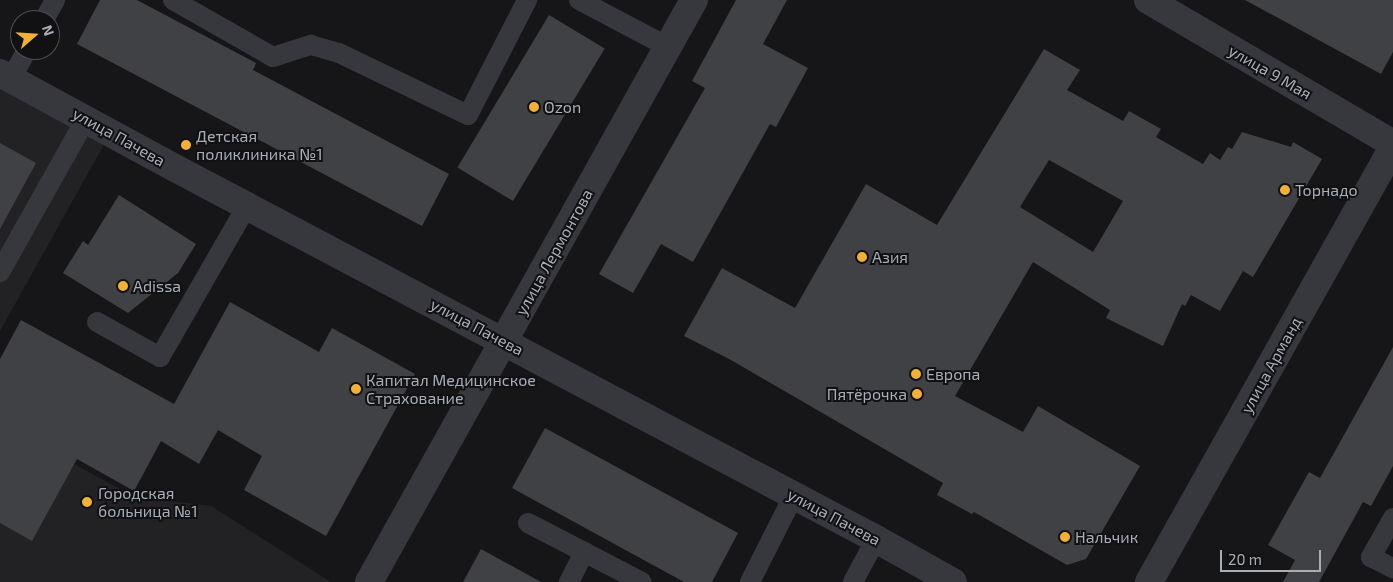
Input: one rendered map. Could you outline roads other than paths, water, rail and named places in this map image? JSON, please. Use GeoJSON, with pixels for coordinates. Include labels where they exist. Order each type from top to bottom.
{"type":"FeatureCollection","features":[{"type":"Feature","properties":{"kind":"street","name":"улица Лермонтова"},"geometry":{"type":"LineString","coordinates":[[369,582],[694,0]]}},
{"type":"Feature","properties":{"kind":"street","name":"улица 9 Мая"},"geometry":{"type":"LineString","coordinates":[[1148,0],[1393,146]]}},
{"type":"Feature","properties":{"kind":"street","name":"улица Пачева"},"geometry":{"type":"LineString","coordinates":[[6,76],[246,206],[794,495],[953,582]]}},
{"type":"Feature","properties":{"kind":"street","name":"улица Арманд"},"geometry":{"type":"LineString","coordinates":[[1149,582],[1393,146]]}},
{"type":"Feature","properties":{"kind":"lane"},"geometry":{"type":"LineString","coordinates":[[173,0],[273,58],[311,45],[330,50],[468,116],[527,0]]}},
{"type":"Feature","properties":{"kind":"lane"},"geometry":{"type":"LineString","coordinates":[[579,0],[668,47]]}},
{"type":"Feature","properties":{"kind":"lane"},"geometry":{"type":"LineString","coordinates":[[6,76],[19,60]]}},
{"type":"Feature","properties":{"kind":"lane"},"geometry":{"type":"LineString","coordinates":[[0,272],[86,119]]}},
{"type":"Feature","properties":{"kind":"lane"},"geometry":{"type":"LineString","coordinates":[[97,322],[160,357],[246,206]]}},
{"type":"Feature","properties":{"kind":"lane"},"geometry":{"type":"LineString","coordinates":[[750,582],[794,495]]}},
{"type":"Feature","properties":{"kind":"lane"},"geometry":{"type":"LineString","coordinates":[[1393,518],[1371,557],[1393,568]]}},
{"type":"Feature","properties":{"kind":"lane"},"geometry":{"type":"LineString","coordinates":[[528,522],[642,582]]}},
{"type":"Feature","properties":{"kind":"lane"},"geometry":{"type":"LineString","coordinates":[[853,582],[876,539]]}},
{"type":"Feature","properties":{"kind":"lane"},"geometry":{"type":"LineString","coordinates":[[568,582],[584,552]]}},
{"type":"Feature","properties":{"kind":"place","name":"Ozon"},"geometry":{"type":"Point","coordinates":[534,107]}},
{"type":"Feature","properties":{"kind":"place","name":"Детская поликлиника №1"},"geometry":{"type":"Point","coordinates":[186,145]}},
{"type":"Feature","properties":{"kind":"place","name":"Торнадо"},"geometry":{"type":"Point","coordinates":[1285,190]}},
{"type":"Feature","properties":{"kind":"place","name":"Азия"},"geometry":{"type":"Point","coordinates":[862,257]}},
{"type":"Feature","properties":{"kind":"place","name":"Adissa"},"geometry":{"type":"Point","coordinates":[123,286]}},
{"type":"Feature","properties":{"kind":"place","name":"Европа"},"geometry":{"type":"Point","coordinates":[916,374]}},
{"type":"Feature","properties":{"kind":"place","name":"Капитал Медицинское Страхование"},"geometry":{"type":"Point","coordinates":[356,389]}},
{"type":"Feature","properties":{"kind":"place","name":"Пятёрочка"},"geometry":{"type":"Point","coordinates":[917,394]}},
{"type":"Feature","properties":{"kind":"place","name":"Городская больница №1"},"geometry":{"type":"Point","coordinates":[87,502]}},
{"type":"Feature","properties":{"kind":"place","name":"Нальчик"},"geometry":{"type":"Point","coordinates":[1065,537]}}]}
